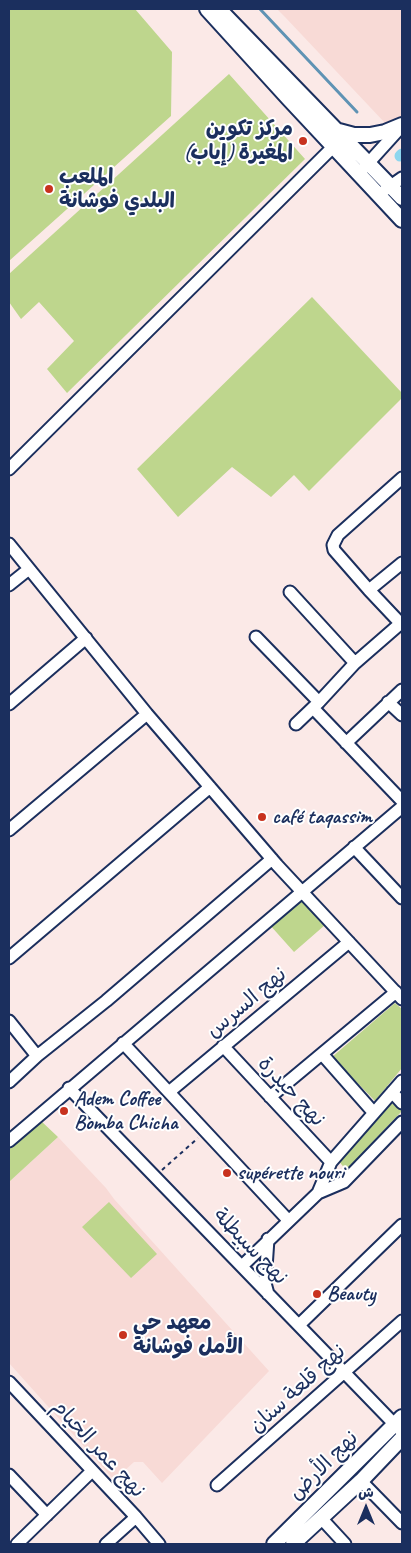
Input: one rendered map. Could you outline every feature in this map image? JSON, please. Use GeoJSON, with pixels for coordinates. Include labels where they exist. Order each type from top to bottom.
{"type":"FeatureCollection","features":[{"type":"Feature","properties":{"kind":"street"},"geometry":{"type":"LineString","coordinates":[[207,9],[333,146],[363,169],[397,182]]}},
{"type":"Feature","properties":{"kind":"street"},"geometry":{"type":"LineString","coordinates":[[220,9],[339,132],[379,195],[402,220]]}},
{"type":"Feature","properties":{"kind":"street"},"geometry":{"type":"LineString","coordinates":[[363,169],[402,125]]}},
{"type":"Feature","properties":{"kind":"street"},"geometry":{"type":"LineString","coordinates":[[339,132],[354,135],[370,135],[385,132],[402,125]]}},
{"type":"Feature","properties":{"kind":"street"},"geometry":{"type":"LineString","coordinates":[[9,469],[333,146]]}},
{"type":"Feature","properties":{"kind":"street"},"geometry":{"type":"LineString","coordinates":[[379,195],[397,182]]}},
{"type":"Feature","properties":{"kind":"street"},"geometry":{"type":"LineString","coordinates":[[397,182],[402,198]]}},
{"type":"Feature","properties":{"kind":"street"},"geometry":{"type":"LineString","coordinates":[[296,724],[356,663],[402,624],[334,550],[333,545],[338,535],[402,478]]}},
{"type":"Feature","properties":{"kind":"street"},"geometry":{"type":"LineString","coordinates":[[9,544],[147,714],[210,788],[272,859],[399,996],[322,1054],[270,1097]]}},
{"type":"Feature","properties":{"kind":"street"},"geometry":{"type":"LineString","coordinates":[[369,590],[402,563]]}},
{"type":"Feature","properties":{"kind":"street"},"geometry":{"type":"LineString","coordinates":[[9,585],[29,569]]}},
{"type":"Feature","properties":{"kind":"street"},"geometry":{"type":"LineString","coordinates":[[290,592],[356,663]]}},
{"type":"Feature","properties":{"kind":"street"},"geometry":{"type":"LineString","coordinates":[[256,637],[316,705],[346,743],[402,801]]}},
{"type":"Feature","properties":{"kind":"street"},"geometry":{"type":"LineString","coordinates":[[9,704],[86,638]]}},
{"type":"Feature","properties":{"kind":"street"},"geometry":{"type":"LineString","coordinates":[[346,743],[402,690]]}},
{"type":"Feature","properties":{"kind":"street"},"geometry":{"type":"LineString","coordinates":[[388,702],[402,716]]}},
{"type":"Feature","properties":{"kind":"street"},"geometry":{"type":"LineString","coordinates":[[9,830],[147,714]]}},
{"type":"Feature","properties":{"kind":"street"},"geometry":{"type":"LineString","coordinates":[[9,958],[210,788]]}},
{"type":"Feature","properties":{"kind":"street"},"geometry":{"type":"LineString","coordinates":[[9,1141],[402,807]]}},
{"type":"Feature","properties":{"kind":"street"},"geometry":{"type":"LineString","coordinates":[[354,847],[402,898]]}},
{"type":"Feature","properties":{"kind":"street"},"geometry":{"type":"LineString","coordinates":[[9,1082],[37,1056],[106,1001],[272,859]]}},
{"type":"Feature","properties":{"kind":"street","name":"نهج السرس"},"geometry":{"type":"LineString","coordinates":[[169,1092],[349,942]]}},
{"type":"Feature","properties":{"kind":"street"},"geometry":{"type":"LineString","coordinates":[[9,1020],[37,1056]]}},
{"type":"Feature","properties":{"kind":"street"},"geometry":{"type":"LineString","coordinates":[[123,1043],[288,1220]]}},
{"type":"Feature","properties":{"kind":"street","name":"نهج حيدرة"},"geometry":{"type":"LineString","coordinates":[[223,1046],[331,1162]]}},
{"type":"Feature","properties":{"kind":"street"},"geometry":{"type":"LineString","coordinates":[[322,1054],[374,1113]]}},
{"type":"Feature","properties":{"kind":"street"},"geometry":{"type":"LineString","coordinates":[[318,1193],[331,1162],[402,1081]]}},
{"type":"Feature","properties":{"kind":"street","name":"نهج سبيطلة"},"geometry":{"type":"LineString","coordinates":[[70,1088],[345,1373],[400,1425]]}},
{"type":"Feature","properties":{"kind":"street"},"geometry":{"type":"LineString","coordinates":[[392,1092],[402,1103]]}},
{"type":"Feature","properties":{"kind":"street"},"geometry":{"type":"LineString","coordinates":[[242,1266],[318,1193],[344,1182],[402,1122]]}},
{"type":"Feature","properties":{"kind":"street"},"geometry":{"type":"LineString","coordinates":[[299,1325],[402,1225]]}},
{"type":"Feature","properties":{"kind":"street"},"geometry":{"type":"LineString","coordinates":[[268,1240],[265,1283],[268,1294]]}},
{"type":"Feature","properties":{"kind":"street","name":"نهج قلعة سنان"},"geometry":{"type":"LineString","coordinates":[[218,1485],[402,1320]]}},
{"type":"Feature","properties":{"kind":"street","name":"نهج عمر الخيام"},"geometry":{"type":"LineString","coordinates":[[9,1382],[136,1517],[158,1544]]}},
{"type":"Feature","properties":{"kind":"street","name":"نهج الأرض"},"geometry":{"type":"LineString","coordinates":[[274,1544],[400,1425]]}},
{"type":"Feature","properties":{"kind":"street","name":"نهج الأرض"},"geometry":{"type":"LineString","coordinates":[[293,1544],[361,1481],[402,1438]]}},
{"type":"Feature","properties":{"kind":"street"},"geometry":{"type":"LineString","coordinates":[[17,1544],[92,1471]]}},
{"type":"Feature","properties":{"kind":"street"},"geometry":{"type":"LineString","coordinates":[[9,1475],[47,1515]]}},
{"type":"Feature","properties":{"kind":"street"},"geometry":{"type":"LineString","coordinates":[[361,1481],[402,1523]]}},
{"type":"Feature","properties":{"kind":"street"},"geometry":{"type":"LineString","coordinates":[[106,1544],[136,1517]]}},
{"type":"Feature","properties":{"kind":"street"},"geometry":{"type":"LineString","coordinates":[[321,1518],[345,1544]]}},
{"type":"Feature","properties":{"kind":"path"},"geometry":{"type":"LineString","coordinates":[[155,1177],[205,1131]]}},
{"type":"Feature","properties":{"kind":"shaded area"},"geometry":{"type":"Polygon","coordinates":[[[277,9],[402,9],[402,141],[285,17],[277,9]]]}},
{"type":"Feature","properties":{"kind":"shaded area","name":"معهد حي الأمل فوشانة"},"geometry":{"type":"Polygon","coordinates":[[[58,1137],[269,1371],[162,1483],[143,1462],[134,1462],[114,1480],[9,1363],[9,1182],[58,1137]]]}},
{"type":"Feature","properties":{"kind":"green space","name":"الملعب البلدي فوشانة"},"geometry":{"type":"Polygon","coordinates":[[[9,9],[135,9],[172,52],[171,116],[9,261],[9,9]]]}},
{"type":"Feature","properties":{"kind":"green space"},"geometry":{"type":"Polygon","coordinates":[[[229,74],[305,159],[67,393],[47,369],[74,341],[39,302],[21,319],[9,302],[9,274],[229,74]]]}},
{"type":"Feature","properties":{"kind":"green space"},"geometry":{"type":"Polygon","coordinates":[[[312,297],[402,393],[402,398],[309,491],[294,475],[271,497],[232,467],[178,517],[137,469],[312,297]]]}},
{"type":"Feature","properties":{"kind":"green space"},"geometry":{"type":"Polygon","coordinates":[[[300,897],[325,925],[294,952],[269,924],[300,897]]]}},
{"type":"Feature","properties":{"kind":"green space"},"geometry":{"type":"Polygon","coordinates":[[[395,1003],[402,1009],[402,1068],[375,1101],[332,1057],[395,1003]]]}},
{"type":"Feature","properties":{"kind":"green space"},"geometry":{"type":"Polygon","coordinates":[[[389,1101],[402,1111],[346,1170],[337,1159],[389,1101]]]}},
{"type":"Feature","properties":{"kind":"green space"},"geometry":{"type":"Polygon","coordinates":[[[40,1120],[58,1137],[9,1182],[9,1148],[40,1120]]]}},
{"type":"Feature","properties":{"kind":"green space"},"geometry":{"type":"Polygon","coordinates":[[[109,1202],[157,1254],[131,1278],[82,1227],[109,1202]]]}},
{"type":"Feature","properties":{"kind":"waterway"},"geometry":{"type":"LineString","coordinates":[[260,9],[357,112]]}},
{"type":"Feature","properties":{"kind":"place","name":"مركز تكوين المغيرة (إياب)"},"geometry":{"type":"Point","coordinates":[303,141]}},
{"type":"Feature","properties":{"kind":"place","name":"الملعب البلدي فوشانة"},"geometry":{"type":"Point","coordinates":[49,189]}},
{"type":"Feature","properties":{"kind":"place","name":"café taqassim"},"geometry":{"type":"Point","coordinates":[262,817]}},
{"type":"Feature","properties":{"kind":"place","name":"Adem Coffee Bomba Chicha"},"geometry":{"type":"Point","coordinates":[64,1111]}},
{"type":"Feature","properties":{"kind":"place","name":"supérette nouri"},"geometry":{"type":"Point","coordinates":[227,1173]}},
{"type":"Feature","properties":{"kind":"place","name":"Beauty"},"geometry":{"type":"Point","coordinates":[317,1294]}},
{"type":"Feature","properties":{"kind":"place","name":"معهد حي الأمل فوشانة"},"geometry":{"type":"Point","coordinates":[123,1335]}}]}
